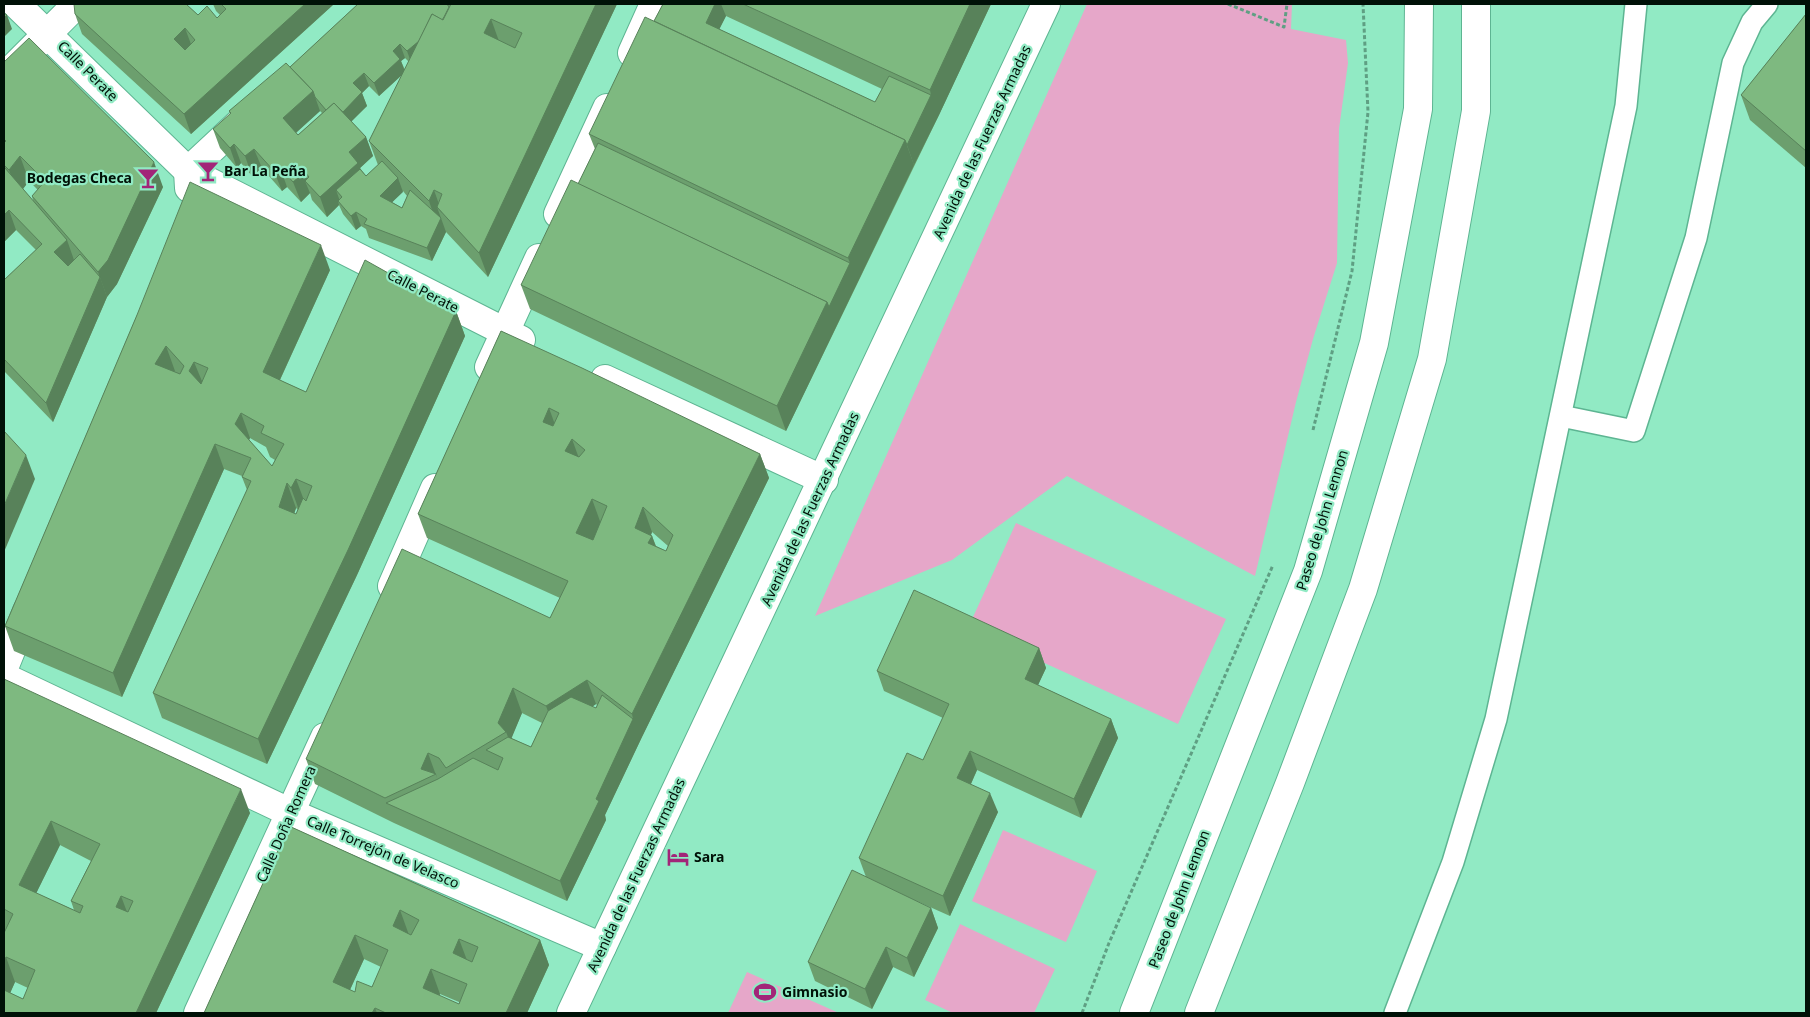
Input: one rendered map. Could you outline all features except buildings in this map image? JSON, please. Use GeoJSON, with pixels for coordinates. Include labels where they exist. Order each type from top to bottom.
{"type":"FeatureCollection","features":[{"type":"Feature","properties":{"kind":"main road","name":"Calle Perate"},"geometry":{"type":"LineString","coordinates":[[16,4],[49,33],[188,171],[504,333],[540,349]]}},
{"type":"Feature","properties":{"kind":"main road"},"geometry":{"type":"LineString","coordinates":[[4,77],[77,4]]}},
{"type":"Feature","properties":{"kind":"main road"},"geometry":{"type":"LineString","coordinates":[[480,387],[654,4]]}},
{"type":"Feature","properties":{"kind":"main road","name":"Paseo de John Lennon"},"geometry":{"type":"LineString","coordinates":[[1134,1013],[1308,571],[1374,343],[1418,109],[1419,4]]}},
{"type":"Feature","properties":{"kind":"main road"},"geometry":{"type":"LineString","coordinates":[[1198,1013],[1290,783],[1364,589],[1432,359],[1476,111],[1476,4]]}},
{"type":"Feature","properties":{"kind":"main road","name":"Avenida de las Fuerzas Armadas"},"geometry":{"type":"LineString","coordinates":[[571,1013],[824,480],[1041,5]]}},
{"type":"Feature","properties":{"kind":"main road"},"geometry":{"type":"LineString","coordinates":[[187,215],[190,206],[188,171],[261,104]]}},
{"type":"Feature","properties":{"kind":"main road"},"geometry":{"type":"LineString","coordinates":[[584,370],[824,480]]}},
{"type":"Feature","properties":{"kind":"main road"},"geometry":{"type":"LineString","coordinates":[[384,604],[444,468]]}},
{"type":"Feature","properties":{"kind":"main road"},"geometry":{"type":"LineString","coordinates":[[4,668],[37,585]]}},
{"type":"Feature","properties":{"kind":"main road","name":"Calle Torrejón de Velasco"},"geometry":{"type":"LineString","coordinates":[[4,677],[292,813],[602,947]]}},
{"type":"Feature","properties":{"kind":"main road","name":"Calle Doña Romera"},"geometry":{"type":"LineString","coordinates":[[198,1013],[292,813],[336,713]]}},
{"type":"Feature","properties":{"kind":"lane"},"geometry":{"type":"LineString","coordinates":[[1395,1013],[1453,862],[1496,718],[1626,106],[1636,4]]}},
{"type":"Feature","properties":{"kind":"lane"},"geometry":{"type":"LineString","coordinates":[[1561,416],[1634,431],[1696,238],[1733,63],[1752,22],[1767,4]]}},
{"type":"Feature","properties":{"kind":"path"},"geometry":{"type":"LineString","coordinates":[[1228,4],[1284,27],[1287,4]]}},
{"type":"Feature","properties":{"kind":"path"},"geometry":{"type":"LineString","coordinates":[[1311,436],[1352,271],[1368,112],[1363,4]]}},
{"type":"Feature","properties":{"kind":"path"},"geometry":{"type":"LineString","coordinates":[[1082,1013],[1109,943],[1275,560]]}},
{"type":"Feature","properties":{"kind":"shaded area"},"geometry":{"type":"Polygon","coordinates":[[[1087,4],[1292,4],[1291,29],[1346,40],[1348,63],[1339,129],[1337,263],[1313,339],[1296,402],[1255,576],[1067,476],[952,560],[815,616],[1087,4]]]}},
{"type":"Feature","properties":{"kind":"shaded area"},"geometry":{"type":"Polygon","coordinates":[[[1016,523],[1226,619],[1178,724],[968,628],[1016,523]]]}},
{"type":"Feature","properties":{"kind":"shaded area"},"geometry":{"type":"Polygon","coordinates":[[[1003,830],[1097,871],[1066,942],[972,901],[1003,830]]]}},
{"type":"Feature","properties":{"kind":"shaded area"},"geometry":{"type":"Polygon","coordinates":[[[960,924],[1055,969],[1034,1013],[953,1013],[925,1000],[960,924]]]}},
{"type":"Feature","properties":{"kind":"shaded area","name":"Gimnasio"},"geometry":{"type":"Polygon","coordinates":[[[747,972],[839,1013],[728,1013],[747,972]]]}},
{"type":"Feature","properties":{"kind":"place","name":"Bar La Peña"},"geometry":{"type":"Point","coordinates":[208,171]}},
{"type":"Feature","properties":{"kind":"place","name":"Bodegas Checa"},"geometry":{"type":"Point","coordinates":[148,178]}},
{"type":"Feature","properties":{"kind":"place","name":"Sara"},"geometry":{"type":"Point","coordinates":[678,857]}},
{"type":"Feature","properties":{"kind":"place","name":"Gimnasio"},"geometry":{"type":"Point","coordinates":[765,992]}}]}
